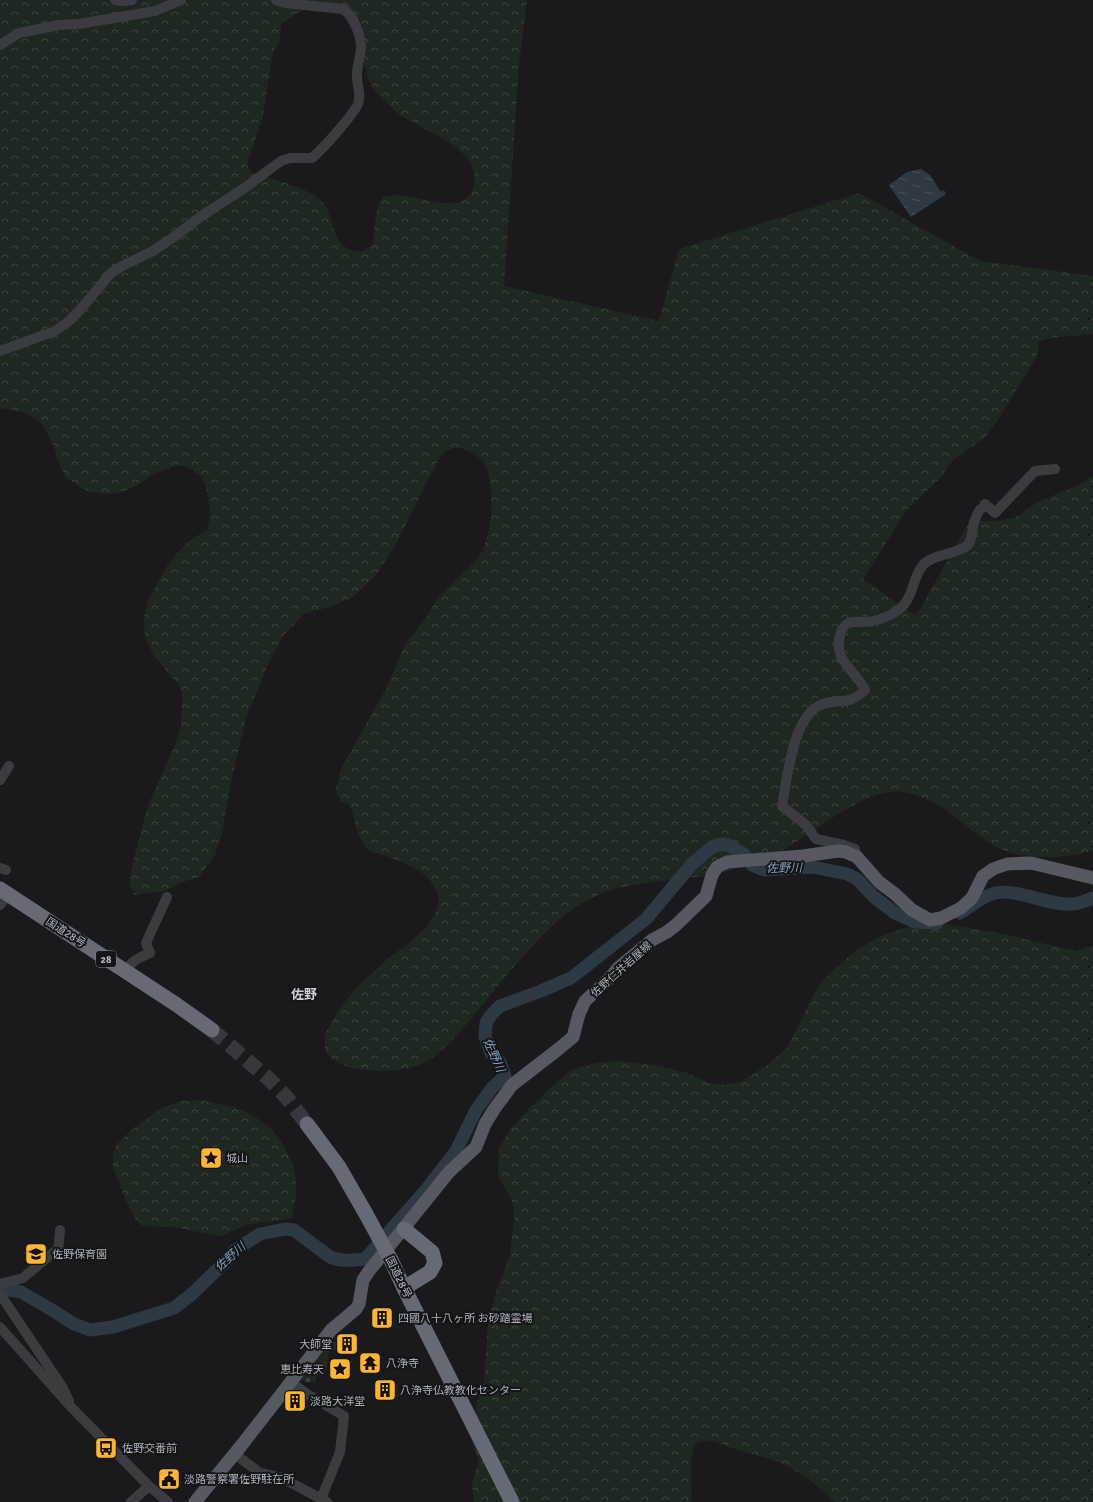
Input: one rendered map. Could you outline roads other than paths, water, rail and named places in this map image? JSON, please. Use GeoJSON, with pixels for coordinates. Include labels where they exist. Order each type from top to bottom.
{"type":"FeatureCollection","features":[{"type":"Feature","properties":{"kind":"highway","name":"国道28号"},"geometry":{"type":"LineString","coordinates":[[3,896],[126,971],[212,1030]]}},
{"type":"Feature","properties":{"kind":"highway","name":"国道28号"},"geometry":{"type":"LineString","coordinates":[[307,1124],[339,1167],[391,1260],[512,1502]]}},
{"type":"Feature","properties":{"kind":"highway"},"geometry":{"type":"LineString","coordinates":[[404,1229],[432,1252],[435,1263],[430,1272],[404,1288]]}},
{"type":"Feature","properties":{"kind":"main road","name":"佐野仁井岩屋線"},"geometry":{"type":"LineString","coordinates":[[195,1502],[235,1454],[331,1330],[356,1309],[359,1304],[363,1280],[369,1271],[449,1172],[476,1146],[486,1124],[507,1091],[517,1081],[556,1052],[573,1037],[579,1014],[585,1001],[609,979],[618,968],[652,940],[668,932],[706,896],[711,877],[717,867],[727,862],[803,856],[838,851],[854,855]]}},
{"type":"Feature","properties":{"kind":"main road"},"geometry":{"type":"LineString","coordinates":[[854,855],[878,882],[895,894],[912,910],[930,920],[941,918],[958,910],[972,898],[983,876],[998,867],[1007,864],[1031,863],[1093,878]]}},
{"type":"Feature","properties":{"kind":"street"},"geometry":{"type":"LineString","coordinates":[[115,0],[132,0]]}},
{"type":"Feature","properties":{"kind":"street"},"geometry":{"type":"LineString","coordinates":[[0,45],[19,33],[59,25],[79,24],[158,11],[181,0]]}},
{"type":"Feature","properties":{"kind":"street"},"geometry":{"type":"LineString","coordinates":[[0,351],[54,331],[68,322],[111,273],[153,251],[281,161],[290,158],[312,158],[353,112],[358,103],[360,93],[357,75],[361,45],[353,18],[348,11],[344,9],[292,4],[276,0]]}},
{"type":"Feature","properties":{"kind":"street"},"geometry":{"type":"LineString","coordinates":[[854,855],[855,849],[816,839],[806,824],[782,806],[795,738],[802,723],[819,705],[857,698],[865,690],[860,681],[844,662],[839,652],[841,633],[844,626],[850,622],[867,622],[879,619],[891,615],[901,609],[908,600],[924,564],[931,559],[967,546],[971,540],[974,523],[979,510],[986,504],[995,513],[1035,471],[1055,469]]}},
{"type":"Feature","properties":{"kind":"street"},"geometry":{"type":"LineString","coordinates":[[0,780],[9,766]]}},
{"type":"Feature","properties":{"kind":"street"},"geometry":{"type":"LineString","coordinates":[[126,971],[136,958],[150,953],[146,943],[167,897]]}},
{"type":"Feature","properties":{"kind":"street"},"geometry":{"type":"LineString","coordinates":[[0,1284],[23,1278],[54,1252],[58,1252],[60,1230]]}},
{"type":"Feature","properties":{"kind":"street"},"geometry":{"type":"LineString","coordinates":[[1,1296],[63,1388],[71,1407]]}},
{"type":"Feature","properties":{"kind":"street"},"geometry":{"type":"LineString","coordinates":[[0,1327],[71,1407],[149,1486],[168,1502]]}},
{"type":"Feature","properties":{"kind":"street"},"geometry":{"type":"LineString","coordinates":[[235,1454],[260,1473],[282,1478],[324,1501],[340,1452],[344,1416],[307,1394],[291,1382]]}},
{"type":"Feature","properties":{"kind":"street"},"geometry":{"type":"LineString","coordinates":[[131,1502],[149,1486]]}},
{"type":"Feature","properties":{"kind":"water"},"geometry":{"type":"Polygon","coordinates":[[[921,169],[930,175],[941,192],[944,190],[946,194],[911,217],[889,185],[907,172],[921,169]]]}},
{"type":"Feature","properties":{"kind":"waterway","name":"佐野川"},"geometry":{"type":"LineString","coordinates":[[0,1291],[4,1289],[21,1292],[74,1324],[90,1330],[113,1327],[174,1308],[192,1294],[225,1262],[235,1250],[260,1234],[285,1229],[294,1230],[334,1259],[365,1259],[425,1191],[456,1151],[476,1110],[492,1088],[505,1076],[500,1062],[491,1053],[485,1037],[486,1023],[491,1015],[500,1006],[571,978],[646,919],[692,864],[712,847],[721,844],[728,845],[744,854],[752,865],[764,870],[813,867],[847,874],[857,879],[874,897],[895,913],[915,922],[937,923]]}},
{"type":"Feature","properties":{"kind":"waterway","name":"佐野川"},"geometry":{"type":"LineString","coordinates":[[960,913],[991,894],[1003,892],[1063,904],[1072,904],[1093,898]]}},
{"type":"Feature","properties":{"kind":"tunnel"},"geometry":{"type":"LineString","coordinates":[[212,1030],[270,1080],[287,1098],[307,1124]]}},
{"type":"Feature","properties":{"kind":"place","name":"城山"},"geometry":{"type":"Point","coordinates":[211,1158]}},
{"type":"Feature","properties":{"kind":"place","name":"佐野保育園"},"geometry":{"type":"Point","coordinates":[36,1254]}},
{"type":"Feature","properties":{"kind":"place","name":"四國八十八ヶ所 お砂踏霊場"},"geometry":{"type":"Point","coordinates":[382,1318]}},
{"type":"Feature","properties":{"kind":"place","name":"大師堂"},"geometry":{"type":"Point","coordinates":[347,1344]}},
{"type":"Feature","properties":{"kind":"place","name":"八浄寺"},"geometry":{"type":"Point","coordinates":[370,1363]}},
{"type":"Feature","properties":{"kind":"place","name":"恵比寿天"},"geometry":{"type":"Point","coordinates":[340,1369]}},
{"type":"Feature","properties":{"kind":"place","name":"八浄寺仏教教化センター"},"geometry":{"type":"Point","coordinates":[385,1390]}},
{"type":"Feature","properties":{"kind":"place","name":"淡路大洋堂"},"geometry":{"type":"Point","coordinates":[295,1401]}},
{"type":"Feature","properties":{"kind":"place","name":"佐野交番前"},"geometry":{"type":"Point","coordinates":[106,1448]}},
{"type":"Feature","properties":{"kind":"place","name":"淡路警察署佐野駐在所"},"geometry":{"type":"Point","coordinates":[169,1479]}},
{"type":"Feature","properties":{"kind":"district","name":"佐野"},"geometry":{"type":"Point","coordinates":[304,994]}}]}
